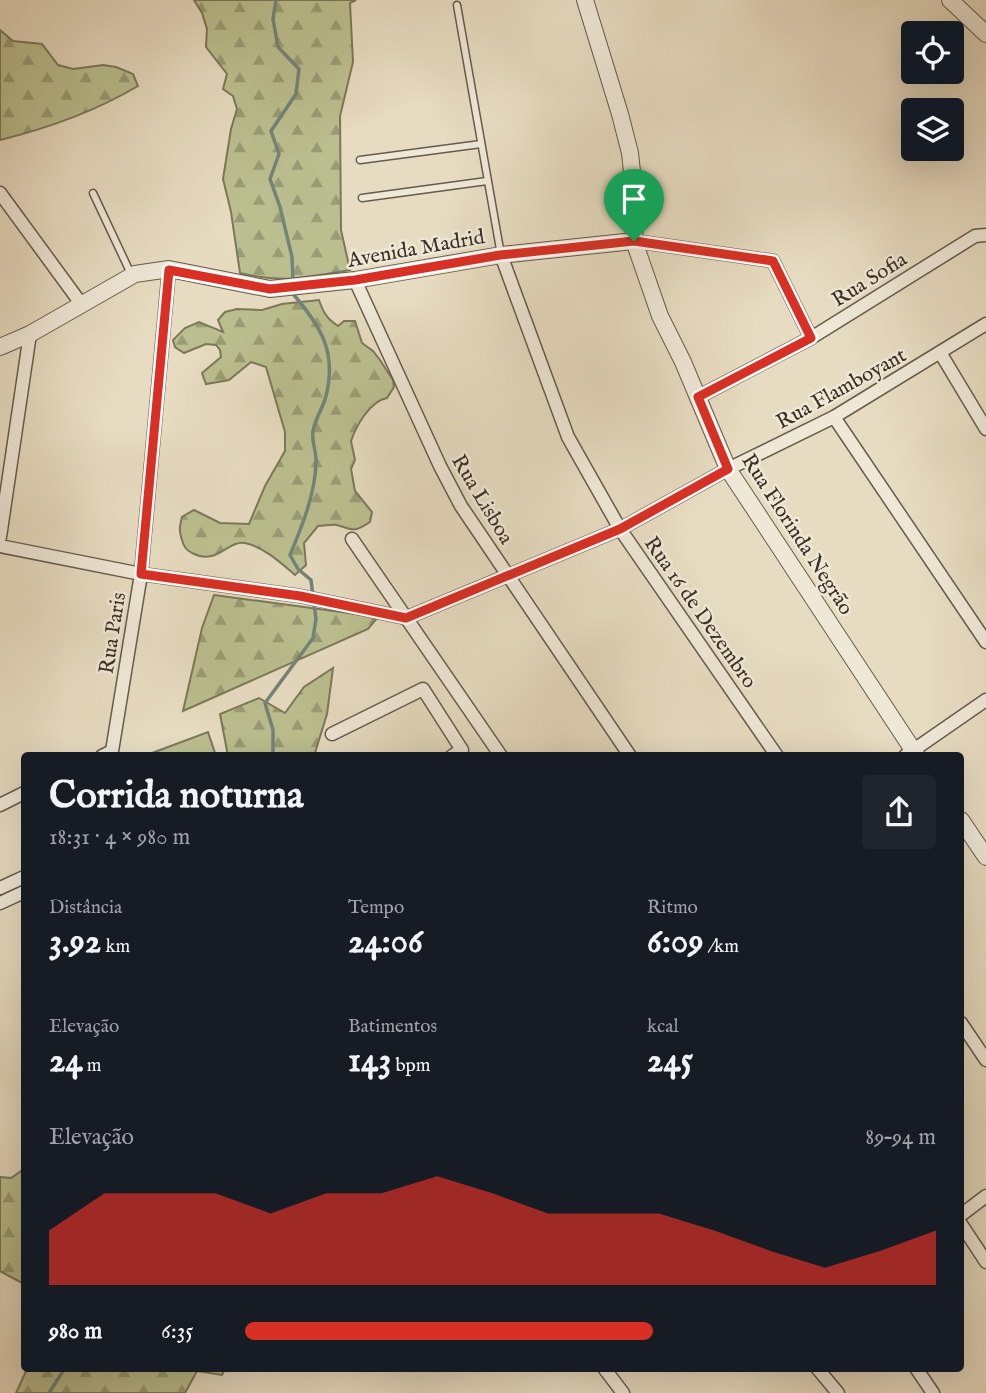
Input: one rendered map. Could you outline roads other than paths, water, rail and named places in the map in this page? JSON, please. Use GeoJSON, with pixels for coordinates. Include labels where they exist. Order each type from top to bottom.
{"type":"FeatureCollection","features":[{"type":"Feature","properties":{"kind":"street","name":"Rua Florinda Negrão"},"geometry":{"type":"LineString","coordinates":[[585,0],[630,153],[636,209],[634,241],[660,316],[728,469],[911,752]]}},
{"type":"Feature","properties":{"kind":"street"},"geometry":{"type":"LineString","coordinates":[[950,0],[982,30]]}},
{"type":"Feature","properties":{"kind":"street"},"geometry":{"type":"LineString","coordinates":[[961,0],[982,30]]}},
{"type":"Feature","properties":{"kind":"street"},"geometry":{"type":"LineString","coordinates":[[0,193],[82,305]]}},
{"type":"Feature","properties":{"kind":"street","name":"Rua Sofia"},"geometry":{"type":"LineString","coordinates":[[698,397],[811,338],[975,236],[986,235]]}},
{"type":"Feature","properties":{"kind":"street","name":"Avenida Madrid"},"geometry":{"type":"LineString","coordinates":[[0,347],[30,334],[132,276],[169,270],[249,286],[283,288],[355,280],[500,255],[634,241],[773,261],[811,338]]}},
{"type":"Feature","properties":{"kind":"street","name":"Rua 16 de Dezembro"},"geometry":{"type":"LineString","coordinates":[[500,255],[568,437],[620,529],[774,752]]}},
{"type":"Feature","properties":{"kind":"street","name":"Rua Paris"},"geometry":{"type":"LineString","coordinates":[[107,752],[141,574],[169,270]]}},
{"type":"Feature","properties":{"kind":"street","name":"Rua Lisboa"},"geometry":{"type":"LineString","coordinates":[[355,280],[439,466],[461,506],[628,752]]}},
{"type":"Feature","properties":{"kind":"street","name":"Rua Flamboyant"},"geometry":{"type":"LineString","coordinates":[[406,618],[620,529],[728,469],[834,417],[941,354],[986,324]]}},
{"type":"Feature","properties":{"kind":"street"},"geometry":{"type":"LineString","coordinates":[[0,537],[30,334]]}},
{"type":"Feature","properties":{"kind":"street"},"geometry":{"type":"LineString","coordinates":[[941,354],[986,429]]}},
{"type":"Feature","properties":{"kind":"street"},"geometry":{"type":"LineString","coordinates":[[834,417],[986,642]]}},
{"type":"Feature","properties":{"kind":"street"},"geometry":{"type":"LineString","coordinates":[[352,539],[498,752]]}},
{"type":"Feature","properties":{"kind":"street"},"geometry":{"type":"LineString","coordinates":[[0,547],[141,574],[300,596],[406,618]]}},
{"type":"Feature","properties":{"kind":"street"},"geometry":{"type":"LineString","coordinates":[[332,734],[423,689],[462,750],[459,752]]}},
{"type":"Feature","properties":{"kind":"street"},"geometry":{"type":"LineString","coordinates":[[915,752],[986,701]]}},
{"type":"Feature","properties":{"kind":"street"},"geometry":{"type":"LineString","coordinates":[[0,805],[21,794]]}},
{"type":"Feature","properties":{"kind":"street"},"geometry":{"type":"LineString","coordinates":[[964,824],[986,857]]}},
{"type":"Feature","properties":{"kind":"street"},"geometry":{"type":"LineString","coordinates":[[0,888],[21,878]]}},
{"type":"Feature","properties":{"kind":"street"},"geometry":{"type":"LineString","coordinates":[[0,903],[21,893]]}},
{"type":"Feature","properties":{"kind":"street"},"geometry":{"type":"LineString","coordinates":[[964,1027],[986,1060]]}},
{"type":"Feature","properties":{"kind":"street"},"geometry":{"type":"LineString","coordinates":[[964,1213],[986,1196]]}},
{"type":"Feature","properties":{"kind":"street"},"geometry":{"type":"LineString","coordinates":[[964,1229],[986,1262]]}},
{"type":"Feature","properties":{"kind":"street"},"geometry":{"type":"LineString","coordinates":[[607,1372],[623,1393]]}},
{"type":"Feature","properties":{"kind":"street"},"geometry":{"type":"LineString","coordinates":[[820,1372],[838,1393]]}},
{"type":"Feature","properties":{"kind":"street"},"geometry":{"type":"LineString","coordinates":[[919,1372],[933,1393]]}},
{"type":"Feature","properties":{"kind":"lane"},"geometry":{"type":"LineString","coordinates":[[457,5],[500,255]]}},
{"type":"Feature","properties":{"kind":"lane"},"geometry":{"type":"LineString","coordinates":[[360,160],[481,144]]}},
{"type":"Feature","properties":{"kind":"lane"},"geometry":{"type":"LineString","coordinates":[[362,198],[487,181]]}},
{"type":"Feature","properties":{"kind":"lane"},"geometry":{"type":"LineString","coordinates":[[93,193],[132,276]]}},
{"type":"Feature","properties":{"kind":"waterway"},"geometry":{"type":"LineString","coordinates":[[276,0],[273,19],[278,47],[299,69],[296,94],[271,131],[279,154],[270,179],[292,257],[293,282]]}},
{"type":"Feature","properties":{"kind":"waterway"},"geometry":{"type":"LineString","coordinates":[[294,290],[294,295],[319,329],[328,353],[329,366],[326,396],[313,431],[316,459],[313,487],[290,555],[298,569],[311,580],[313,596]]}},
{"type":"Feature","properties":{"kind":"waterway"},"geometry":{"type":"LineString","coordinates":[[273,752],[273,730],[265,703],[313,638],[316,619],[314,604]]}},
{"type":"Feature","properties":{"kind":"waterway"},"geometry":{"type":"LineString","coordinates":[[49,1393],[62,1372]]}}]}
